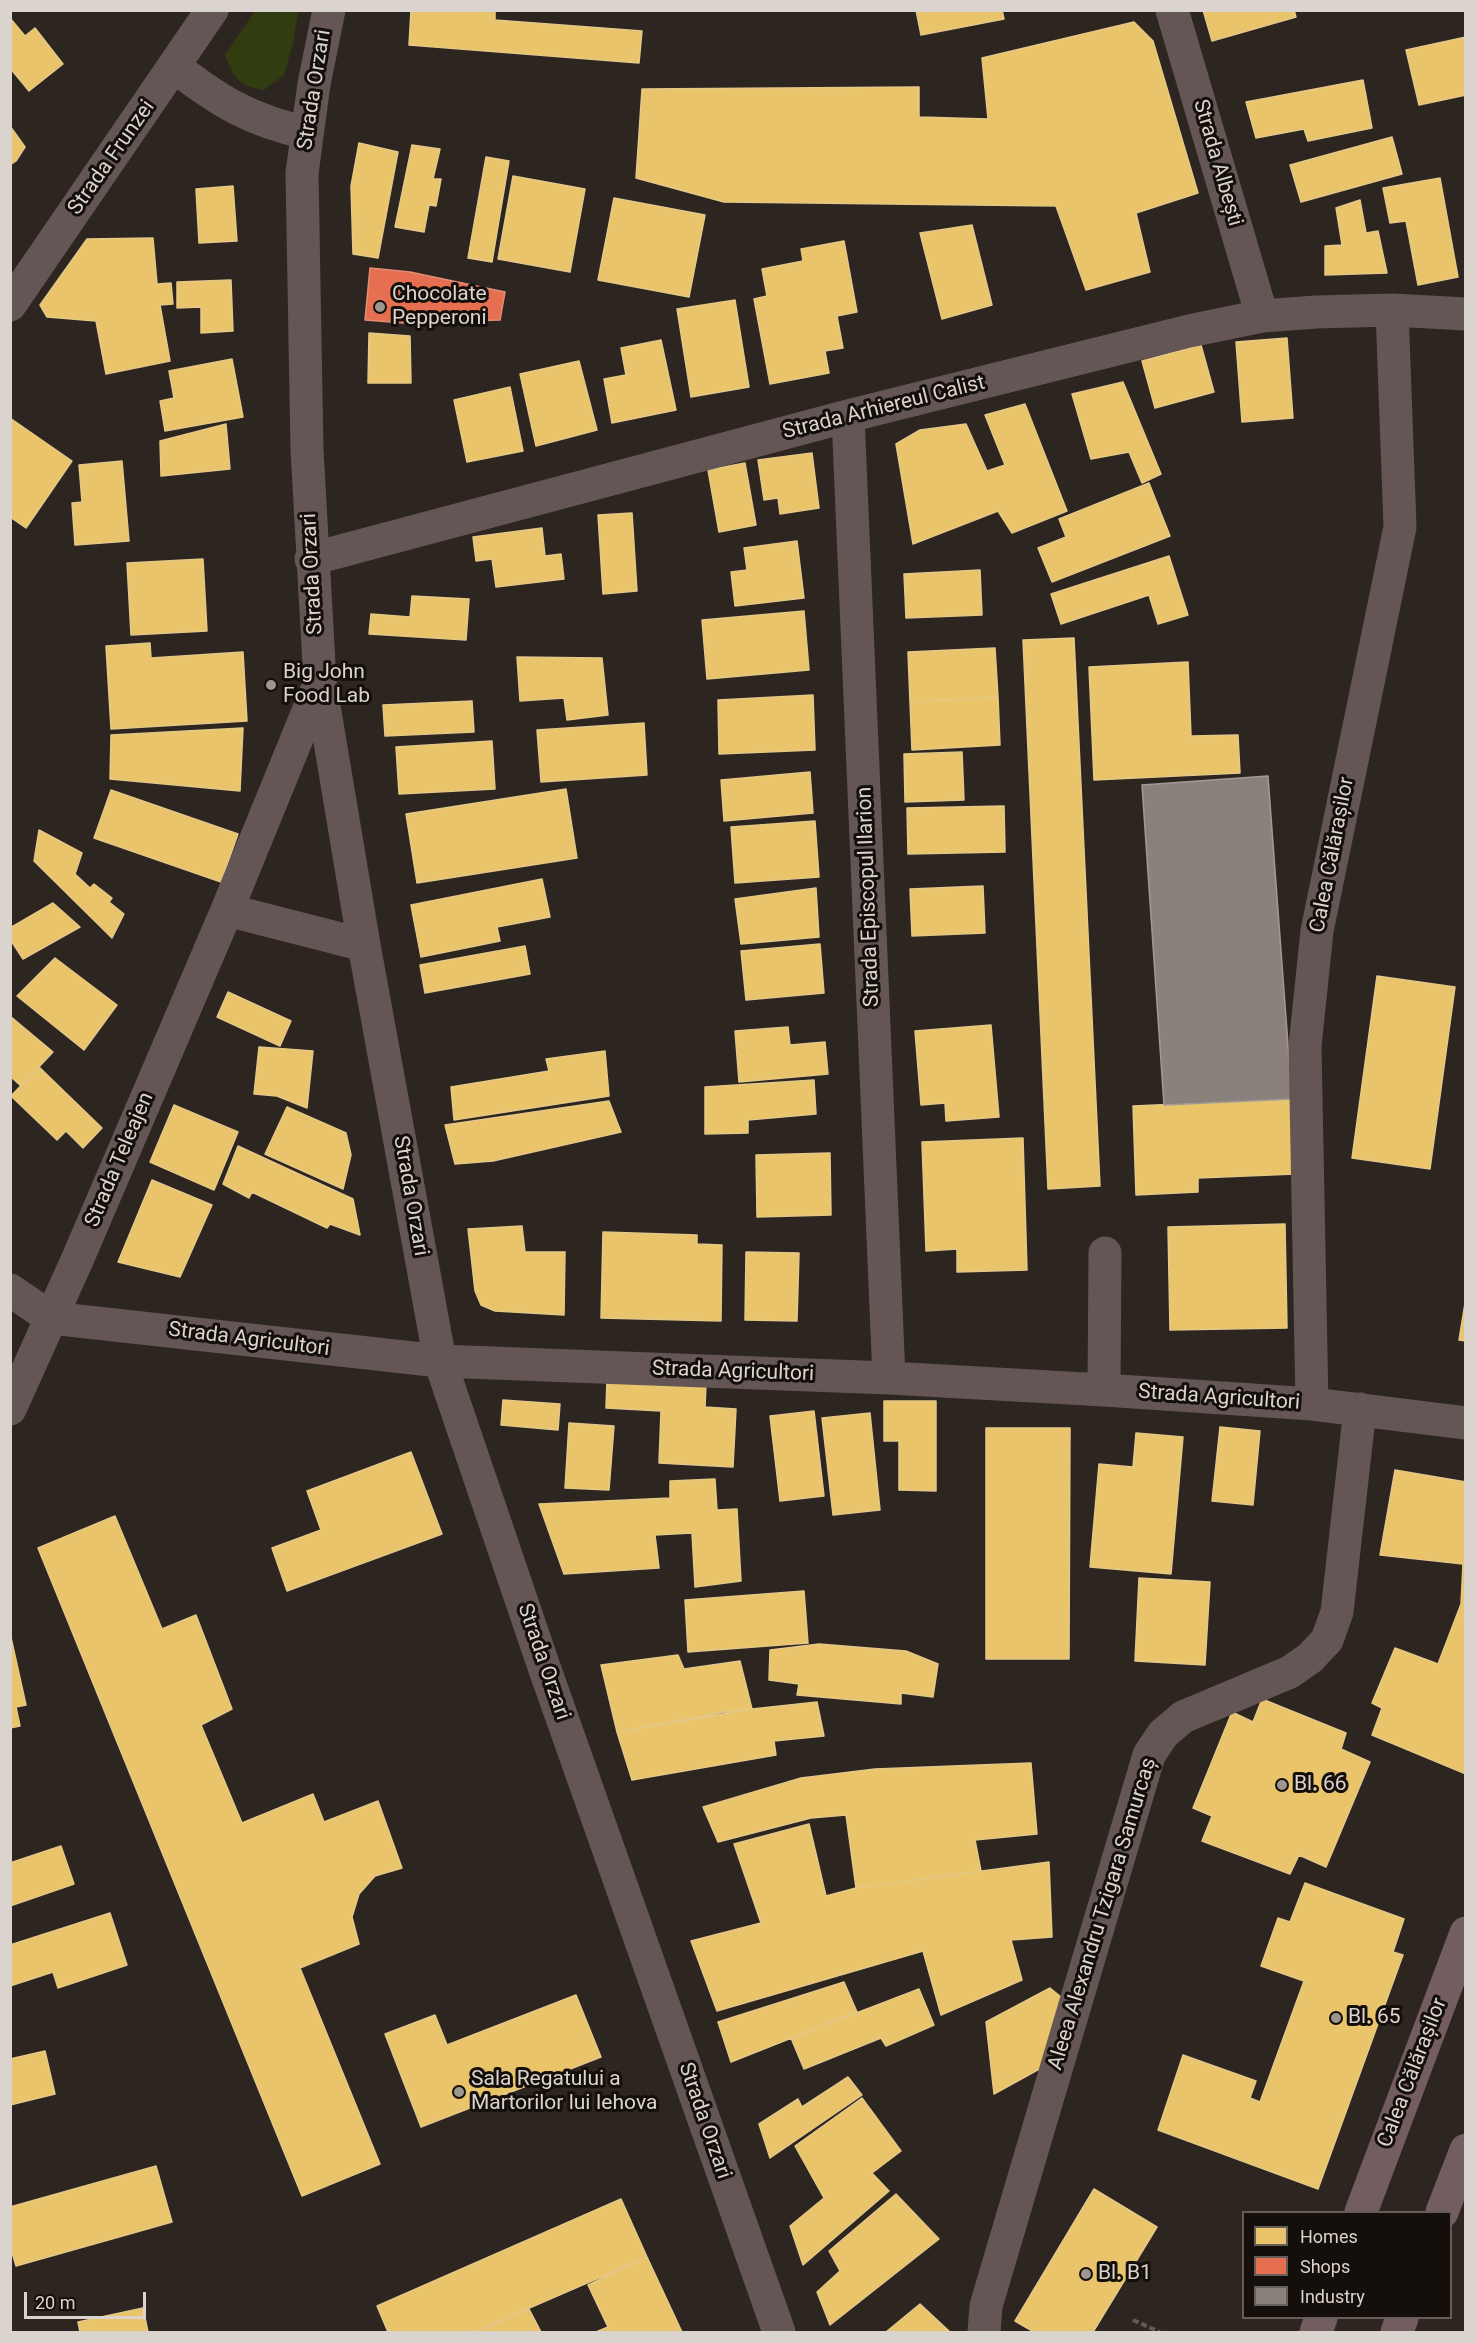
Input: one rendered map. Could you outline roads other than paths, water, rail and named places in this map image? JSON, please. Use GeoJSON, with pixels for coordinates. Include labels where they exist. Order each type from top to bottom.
{"type":"FeatureCollection","features":[{"type":"Feature","properties":{"kind":"main road","name":"Calea Călărașilor"},"geometry":{"type":"LineString","coordinates":[[1361,2211],[1466,1933]]}},
{"type":"Feature","properties":{"kind":"main road"},"geometry":{"type":"LineString","coordinates":[[1442,2211],[1466,2150]]}},
{"type":"Feature","properties":{"kind":"street","name":"Strada Frunzei"},"geometry":{"type":"LineString","coordinates":[[10,305],[212,10]]}},
{"type":"Feature","properties":{"kind":"street","name":"Strada Orzari"},"geometry":{"type":"LineString","coordinates":[[329,10],[306,133],[302,173],[311,559],[320,682],[364,945],[440,1361],[543,1664],[779,2332]]}},
{"type":"Feature","properties":{"kind":"street","name":"Strada Albești"},"geometry":{"type":"LineString","coordinates":[[1172,10],[1262,316]]}},
{"type":"Feature","properties":{"kind":"street"},"geometry":{"type":"LineString","coordinates":[[175,67],[207,93],[237,110],[272,125],[306,133]]}},
{"type":"Feature","properties":{"kind":"street","name":"Strada Arhiereul Calist"},"geometry":{"type":"LineString","coordinates":[[311,559],[848,417],[1189,331],[1262,316],[1316,312],[1392,310],[1466,314]]}},
{"type":"Feature","properties":{"kind":"street","name":"Calea Călărașilor"},"geometry":{"type":"LineString","coordinates":[[1312,1404],[1305,1046],[1317,931],[1400,527],[1392,310]]}},
{"type":"Feature","properties":{"kind":"street","name":"Strada Episcopul Ilarion"},"geometry":{"type":"LineString","coordinates":[[848,417],[889,1378]]}},
{"type":"Feature","properties":{"kind":"street","name":"Strada Teleajen"},"geometry":{"type":"LineString","coordinates":[[10,1409],[227,910],[320,682]]}},
{"type":"Feature","properties":{"kind":"street"},"geometry":{"type":"LineString","coordinates":[[227,910],[364,945]]}},
{"type":"Feature","properties":{"kind":"street"},"geometry":{"type":"LineString","coordinates":[[1104,1390],[1105,1253]]}},
{"type":"Feature","properties":{"kind":"street","name":"Strada Agricultori"},"geometry":{"type":"LineString","coordinates":[[10,1290],[51,1318],[440,1361],[889,1378],[1104,1390],[1312,1404],[1466,1423]]}},
{"type":"Feature","properties":{"kind":"street","name":"Aleea Alexandru Tzigara Samurcaș"},"geometry":{"type":"LineString","coordinates":[[984,2332],[986,2306],[1149,1755],[1163,1734],[1183,1717],[1290,1672],[1310,1658],[1328,1640],[1337,1611],[1360,1409]]}},
{"type":"Feature","properties":{"kind":"place","name":"Chocolate Pepperoni"},"geometry":{"type":"Point","coordinates":[380,307]}},
{"type":"Feature","properties":{"kind":"place","name":"Big John Food Lab"},"geometry":{"type":"Point","coordinates":[271,685]}},
{"type":"Feature","properties":{"kind":"place","name":"Bl. 66"},"geometry":{"type":"Point","coordinates":[1282,1785]}},
{"type":"Feature","properties":{"kind":"place","name":"Bl. 65"},"geometry":{"type":"Point","coordinates":[1336,2018]}},
{"type":"Feature","properties":{"kind":"place","name":"Sala Regatului a Martorilor lui Iehova"},"geometry":{"type":"Point","coordinates":[459,2092]}},
{"type":"Feature","properties":{"kind":"place","name":"Bl. B1"},"geometry":{"type":"Point","coordinates":[1086,2274]}}]}
